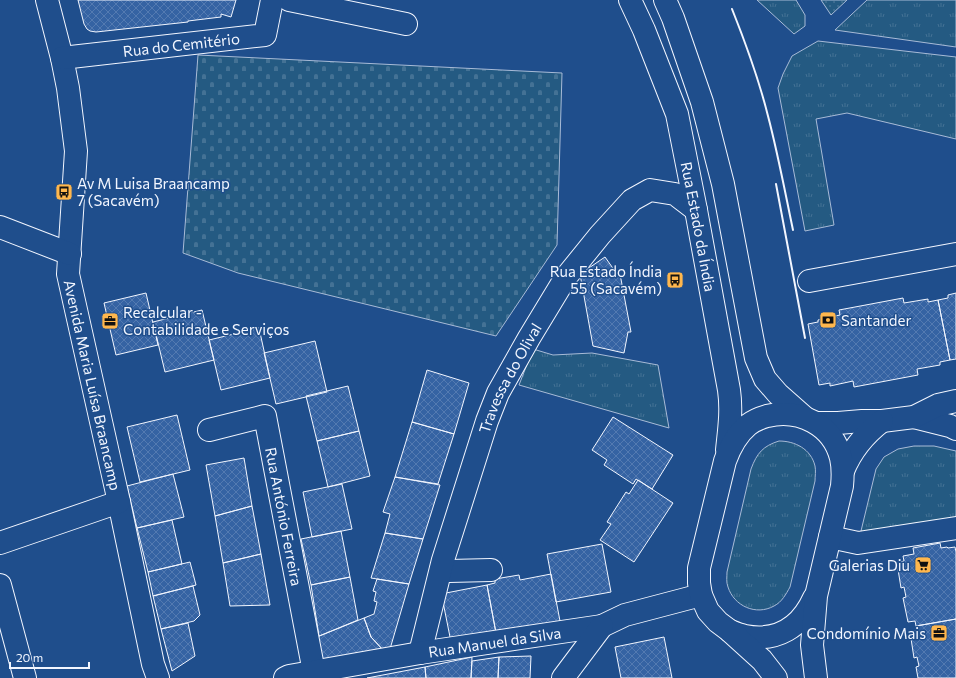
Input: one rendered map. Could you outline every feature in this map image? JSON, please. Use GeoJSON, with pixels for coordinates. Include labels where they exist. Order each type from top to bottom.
{"type":"FeatureCollection","features":[{"type":"Feature","properties":{"kind":"street","name":"Avenida Maria Luísa Braancamp"},"geometry":{"type":"LineString","coordinates":[[47,0],[68,88],[76,152],[68,274],[119,502],[153,664],[158,678]]}},
{"type":"Feature","properties":{"kind":"street","name":"Rua do Cemitério"},"geometry":{"type":"LineString","coordinates":[[62,58],[265,35],[272,0]]}},
{"type":"Feature","properties":{"kind":"street"},"geometry":{"type":"LineString","coordinates":[[289,0],[406,24]]}},
{"type":"Feature","properties":{"kind":"street","name":"Rua Estado da Índia"},"geometry":{"type":"LineString","coordinates":[[630,0],[644,30],[676,114],[696,210],[731,403],[725,461],[700,568],[699,583],[701,595],[708,611],[718,622],[762,660],[776,678]]}},
{"type":"Feature","properties":{"kind":"street","name":"Rua Estado da Índia"},"geometry":{"type":"LineString","coordinates":[[665,0],[673,18],[702,102],[723,184],[756,358],[765,379],[778,394],[827,432],[836,444],[841,457],[843,471],[842,486],[816,596],[812,645],[816,678]]}},
{"type":"Feature","properties":{"kind":"street","name":"Travessa do Olival"},"geometry":{"type":"LineString","coordinates":[[420,653],[441,570],[487,421],[498,394],[529,338],[566,277],[600,235],[632,200],[650,190],[675,194],[696,210]]}},
{"type":"Feature","properties":{"kind":"street"},"geometry":{"type":"LineString","coordinates":[[0,227],[70,254]]}},
{"type":"Feature","properties":{"kind":"street"},"geometry":{"type":"LineString","coordinates":[[809,281],[956,254]]}},
{"type":"Feature","properties":{"kind":"street"},"geometry":{"type":"LineString","coordinates":[[810,420],[838,423],[882,421],[914,417],[938,405],[956,401]]}},
{"type":"Feature","properties":{"kind":"street","name":"Rua Estado da Índia"},"geometry":{"type":"LineString","coordinates":[[725,461],[730,447],[738,435],[748,425],[761,418],[775,414],[790,414],[810,420]]}},
{"type":"Feature","properties":{"kind":"street","name":"Rua António Ferreira"},"geometry":{"type":"LineString","coordinates":[[210,430],[265,416],[314,672]]}},
{"type":"Feature","properties":{"kind":"street"},"geometry":{"type":"LineString","coordinates":[[914,417],[950,426],[956,429]]}},
{"type":"Feature","properties":{"kind":"street"},"geometry":{"type":"LineString","coordinates":[[843,471],[860,441],[882,421]]}},
{"type":"Feature","properties":{"kind":"street"},"geometry":{"type":"LineString","coordinates":[[0,543],[119,502]]}},
{"type":"Feature","properties":{"kind":"street"},"geometry":{"type":"LineString","coordinates":[[830,537],[858,543],[956,528]]}},
{"type":"Feature","properties":{"kind":"street"},"geometry":{"type":"LineString","coordinates":[[441,570],[491,570]]}},
{"type":"Feature","properties":{"kind":"street"},"geometry":{"type":"LineString","coordinates":[[0,585],[25,678]]}},
{"type":"Feature","properties":{"kind":"street","name":"Rua Manuel da Silva"},"geometry":{"type":"LineString","coordinates":[[285,678],[420,653],[602,626],[625,615],[701,595]]}},
{"type":"Feature","properties":{"kind":"street","name":"Rua Estado da Índia"},"geometry":{"type":"LineString","coordinates":[[730,631],[744,636],[759,638],[774,636],[788,630],[800,621],[816,596]]}},
{"type":"Feature","properties":{"kind":"street"},"geometry":{"type":"LineString","coordinates":[[563,678],[602,626]]}},
{"type":"Feature","properties":{"kind":"green space"},"geometry":{"type":"Polygon","coordinates":[[[757,0],[796,0],[805,15],[805,26],[794,34],[757,0]]]}},
{"type":"Feature","properties":{"kind":"green space"},"geometry":{"type":"Polygon","coordinates":[[[821,0],[847,0],[831,15],[821,0]]]}},
{"type":"Feature","properties":{"kind":"green space"},"geometry":{"type":"Polygon","coordinates":[[[867,0],[956,0],[956,47],[835,30],[867,0]]]}},
{"type":"Feature","properties":{"kind":"green space"},"geometry":{"type":"Polygon","coordinates":[[[818,41],[956,57],[956,139],[847,113],[816,119],[834,225],[805,231],[778,88],[792,56],[818,41]]]}},
{"type":"Feature","properties":{"kind":"green space"},"geometry":{"type":"Polygon","coordinates":[[[198,55],[562,73],[557,245],[496,336],[238,273],[183,253],[198,55]]]}},
{"type":"Feature","properties":{"kind":"green space"},"geometry":{"type":"Polygon","coordinates":[[[533,349],[553,355],[592,353],[658,365],[669,428],[519,385],[533,349]]]}},
{"type":"Feature","properties":{"kind":"green space"},"geometry":{"type":"Polygon","coordinates":[[[779,441],[796,444],[802,447],[810,455],[815,466],[815,481],[790,587],[784,598],[777,604],[767,609],[760,610],[746,607],[735,599],[728,587],[727,572],[751,469],[761,451],[769,445],[779,441]]]}},
{"type":"Feature","properties":{"kind":"green space"},"geometry":{"type":"Polygon","coordinates":[[[914,446],[934,446],[956,451],[956,519],[877,535],[861,531],[876,469],[884,457],[898,449],[914,446]]]}},
{"type":"Feature","properties":{"kind":"building"},"geometry":{"type":"Polygon","coordinates":[[[78,0],[236,0],[231,17],[221,14],[221,17],[188,22],[96,32],[87,29],[84,24],[78,0]]]}},
{"type":"Feature","properties":{"kind":"building"},"geometry":{"type":"Polygon","coordinates":[[[605,257],[617,274],[620,274],[631,332],[628,332],[624,353],[593,346],[580,274],[605,257]]]}},
{"type":"Feature","properties":{"kind":"building"},"geometry":{"type":"Polygon","coordinates":[[[146,293],[158,345],[116,355],[104,303],[146,293]]]}},
{"type":"Feature","properties":{"kind":"building"},"geometry":{"type":"Polygon","coordinates":[[[956,293],[956,359],[950,360],[938,300],[948,298],[948,295],[956,293]]]}},
{"type":"Feature","properties":{"kind":"building"},"geometry":{"type":"Polygon","coordinates":[[[903,298],[904,303],[928,299],[928,302],[938,300],[950,360],[940,362],[940,365],[917,369],[918,375],[854,387],[853,381],[830,386],[830,383],[819,385],[808,324],[840,315],[839,310],[903,298]]]}},
{"type":"Feature","properties":{"kind":"building"},"geometry":{"type":"Polygon","coordinates":[[[202,310],[214,360],[165,372],[153,322],[202,310]]]}},
{"type":"Feature","properties":{"kind":"building"},"geometry":{"type":"Polygon","coordinates":[[[259,328],[270,378],[221,390],[209,340],[259,328]]]}},
{"type":"Feature","properties":{"kind":"building"},"geometry":{"type":"Polygon","coordinates":[[[315,341],[327,392],[276,404],[264,353],[315,341]]]}},
{"type":"Feature","properties":{"kind":"building"},"geometry":{"type":"Polygon","coordinates":[[[427,370],[469,383],[454,434],[412,422],[427,370]]]}},
{"type":"Feature","properties":{"kind":"building"},"geometry":{"type":"Polygon","coordinates":[[[348,386],[359,431],[317,441],[306,396],[348,386]]]}},
{"type":"Feature","properties":{"kind":"building"},"geometry":{"type":"Polygon","coordinates":[[[177,415],[190,470],[140,482],[127,427],[177,415]]]}},
{"type":"Feature","properties":{"kind":"building"},"geometry":{"type":"Polygon","coordinates":[[[613,417],[673,455],[652,489],[636,479],[633,484],[604,465],[607,460],[592,450],[613,417]]]}},
{"type":"Feature","properties":{"kind":"building"},"geometry":{"type":"Polygon","coordinates":[[[412,422],[454,434],[438,484],[395,477],[412,422]]]}},
{"type":"Feature","properties":{"kind":"building"},"geometry":{"type":"Polygon","coordinates":[[[359,431],[370,476],[328,487],[317,441],[359,431]]]}},
{"type":"Feature","properties":{"kind":"building"},"geometry":{"type":"Polygon","coordinates":[[[244,458],[252,506],[215,516],[206,465],[244,458]]]}},
{"type":"Feature","properties":{"kind":"building"},"geometry":{"type":"Polygon","coordinates":[[[173,474],[184,517],[137,528],[127,486],[173,474]]]}},
{"type":"Feature","properties":{"kind":"building"},"geometry":{"type":"Polygon","coordinates":[[[395,477],[440,485],[423,539],[385,533],[390,514],[383,512],[395,477]]]}},
{"type":"Feature","properties":{"kind":"building"},"geometry":{"type":"Polygon","coordinates":[[[638,480],[673,503],[634,562],[600,540],[611,524],[607,522],[626,492],[629,494],[638,480]]]}},
{"type":"Feature","properties":{"kind":"building"},"geometry":{"type":"Polygon","coordinates":[[[342,484],[352,529],[312,537],[303,492],[342,484]]]}},
{"type":"Feature","properties":{"kind":"building"},"geometry":{"type":"Polygon","coordinates":[[[252,506],[261,554],[223,563],[215,516],[252,506]]]}},
{"type":"Feature","properties":{"kind":"building"},"geometry":{"type":"Polygon","coordinates":[[[172,520],[182,564],[148,572],[137,528],[172,520]]]}},
{"type":"Feature","properties":{"kind":"building"},"geometry":{"type":"Polygon","coordinates":[[[341,531],[350,577],[311,585],[301,539],[341,531]]]}},
{"type":"Feature","properties":{"kind":"building"},"geometry":{"type":"Polygon","coordinates":[[[385,533],[423,539],[409,584],[371,578],[385,533]]]}},
{"type":"Feature","properties":{"kind":"building"},"geometry":{"type":"Polygon","coordinates":[[[940,543],[941,548],[955,547],[956,619],[916,626],[915,621],[908,622],[903,598],[906,597],[904,587],[901,588],[897,563],[904,561],[903,556],[914,554],[913,548],[940,543]]]}},
{"type":"Feature","properties":{"kind":"building"},"geometry":{"type":"Polygon","coordinates":[[[602,544],[611,592],[556,602],[547,554],[602,544]]]}},
{"type":"Feature","properties":{"kind":"building"},"geometry":{"type":"Polygon","coordinates":[[[261,554],[270,605],[230,606],[223,563],[261,554]]]}},
{"type":"Feature","properties":{"kind":"building"},"geometry":{"type":"Polygon","coordinates":[[[190,562],[196,585],[153,596],[148,572],[190,562]]]}},
{"type":"Feature","properties":{"kind":"building"},"geometry":{"type":"Polygon","coordinates":[[[551,574],[560,621],[496,633],[487,585],[495,583],[495,579],[519,575],[520,580],[551,574]]]}},
{"type":"Feature","properties":{"kind":"building"},"geometry":{"type":"Polygon","coordinates":[[[350,577],[358,620],[319,636],[311,585],[350,577]]]}},
{"type":"Feature","properties":{"kind":"building"},"geometry":{"type":"Polygon","coordinates":[[[377,579],[409,584],[390,649],[384,651],[371,637],[364,618],[374,614],[377,602],[374,601],[376,592],[373,591],[377,579]]]}},
{"type":"Feature","properties":{"kind":"building"},"geometry":{"type":"Polygon","coordinates":[[[487,585],[496,633],[451,642],[443,602],[446,593],[487,585]]]}},
{"type":"Feature","properties":{"kind":"building"},"geometry":{"type":"Polygon","coordinates":[[[193,586],[200,615],[194,621],[161,629],[153,596],[193,586]]]}},
{"type":"Feature","properties":{"kind":"building"},"geometry":{"type":"Polygon","coordinates":[[[364,618],[371,637],[384,651],[322,663],[317,637],[364,618]]]}},
{"type":"Feature","properties":{"kind":"building"},"geometry":{"type":"Polygon","coordinates":[[[956,619],[956,678],[918,678],[916,667],[919,666],[917,657],[914,658],[910,632],[917,631],[916,626],[956,619]]]}},
{"type":"Feature","properties":{"kind":"building"},"geometry":{"type":"Polygon","coordinates":[[[188,623],[195,656],[172,671],[161,629],[188,623]]]}},
{"type":"Feature","properties":{"kind":"building"},"geometry":{"type":"Polygon","coordinates":[[[664,637],[672,678],[621,678],[615,647],[664,637]]]}},
{"type":"Feature","properties":{"kind":"building"},"geometry":{"type":"Polygon","coordinates":[[[531,656],[530,678],[498,678],[499,657],[531,656]]]}},
{"type":"Feature","properties":{"kind":"building"},"geometry":{"type":"Polygon","coordinates":[[[472,657],[471,678],[426,678],[425,667],[472,657]]]}},
{"type":"Feature","properties":{"kind":"building"},"geometry":{"type":"Polygon","coordinates":[[[499,657],[498,678],[471,678],[472,661],[499,657]]]}},
{"type":"Feature","properties":{"kind":"building"},"geometry":{"type":"Polygon","coordinates":[[[425,667],[426,678],[367,678],[425,667]]]}},
{"type":"Feature","properties":{"kind":"wall"},"geometry":{"type":"LineString","coordinates":[[732,9],[752,62],[772,130],[793,230]]}},
{"type":"Feature","properties":{"kind":"wall"},"geometry":{"type":"LineString","coordinates":[[776,184],[805,338]]}},
{"type":"Feature","properties":{"kind":"place","name":"Av M Luisa Braancamp 7 (Sacavém)"},"geometry":{"type":"Point","coordinates":[64,192]}},
{"type":"Feature","properties":{"kind":"place","name":"Rua Estado Índia 55 (Sacavém)"},"geometry":{"type":"Point","coordinates":[675,280]}},
{"type":"Feature","properties":{"kind":"place","name":"Santander"},"geometry":{"type":"Point","coordinates":[828,320]}},
{"type":"Feature","properties":{"kind":"place","name":"Recalcular - Contabilidade e Serviços"},"geometry":{"type":"Point","coordinates":[110,321]}},
{"type":"Feature","properties":{"kind":"place","name":"Galerias Diu"},"geometry":{"type":"Point","coordinates":[923,565]}},
{"type":"Feature","properties":{"kind":"place","name":"Condomínio Mais"},"geometry":{"type":"Point","coordinates":[939,633]}}]}
